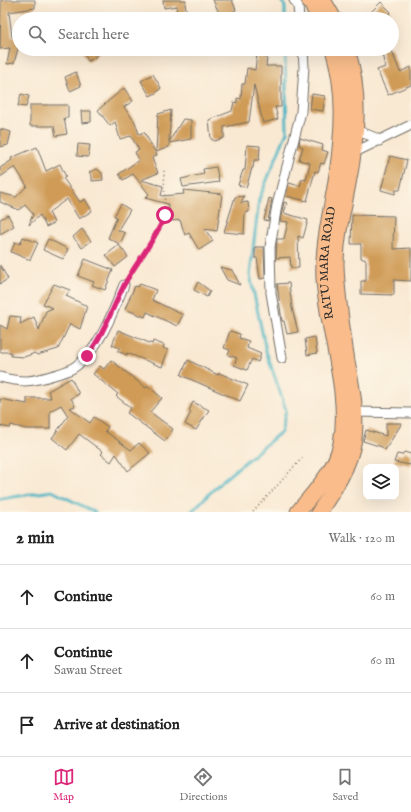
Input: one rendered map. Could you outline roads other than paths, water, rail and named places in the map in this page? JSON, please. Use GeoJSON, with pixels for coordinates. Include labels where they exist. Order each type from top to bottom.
{"type":"FeatureCollection","features":[{"type":"Feature","properties":{"kind":"highway"},"geometry":{"type":"LineString","coordinates":[[309,0],[316,12]]}},
{"type":"Feature","properties":{"kind":"highway"},"geometry":{"type":"LineString","coordinates":[[323,0],[330,12]]}},
{"type":"Feature","properties":{"kind":"highway","name":"RATU MARA ROAD"},"geometry":{"type":"LineString","coordinates":[[298,512],[324,479],[336,459],[341,444],[343,426],[341,397],[329,319],[324,271],[326,230],[337,175],[342,113],[343,90],[335,56]]}},
{"type":"Feature","properties":{"kind":"highway","name":"RATU MARA ROAD"},"geometry":{"type":"LineString","coordinates":[[319,512],[330,497],[348,463],[354,440],[355,412],[339,301],[336,263],[340,223],[356,130],[356,92],[349,56]]}},
{"type":"Feature","properties":{"kind":"street"},"geometry":{"type":"LineString","coordinates":[[294,0],[298,6],[298,12]]}},
{"type":"Feature","properties":{"kind":"street"},"geometry":{"type":"LineString","coordinates":[[282,358],[271,293],[270,247],[277,205],[301,112],[303,56]]}},
{"type":"Feature","properties":{"kind":"street"},"geometry":{"type":"LineString","coordinates":[[353,153],[411,125]]}},
{"type":"Feature","properties":{"kind":"street"},"geometry":{"type":"LineString","coordinates":[[356,130],[376,138],[378,141]]}},
{"type":"Feature","properties":{"kind":"street"},"geometry":{"type":"LineString","coordinates":[[0,377],[19,382],[36,381],[77,366],[96,344],[124,285]]}},
{"type":"Feature","properties":{"kind":"street"},"geometry":{"type":"LineString","coordinates":[[355,412],[411,413]]}},
{"type":"Feature","properties":{"kind":"waterway"},"geometry":{"type":"LineString","coordinates":[[282,0],[285,7],[285,12]]}},
{"type":"Feature","properties":{"kind":"waterway"},"geometry":{"type":"LineString","coordinates":[[191,512],[222,481],[281,432],[286,410],[266,351],[250,275],[259,199],[287,132],[285,56]]}},
{"type":"Feature","properties":{"kind":"waterway"},"geometry":{"type":"LineString","coordinates":[[0,499],[52,491],[95,512]]}}]}
